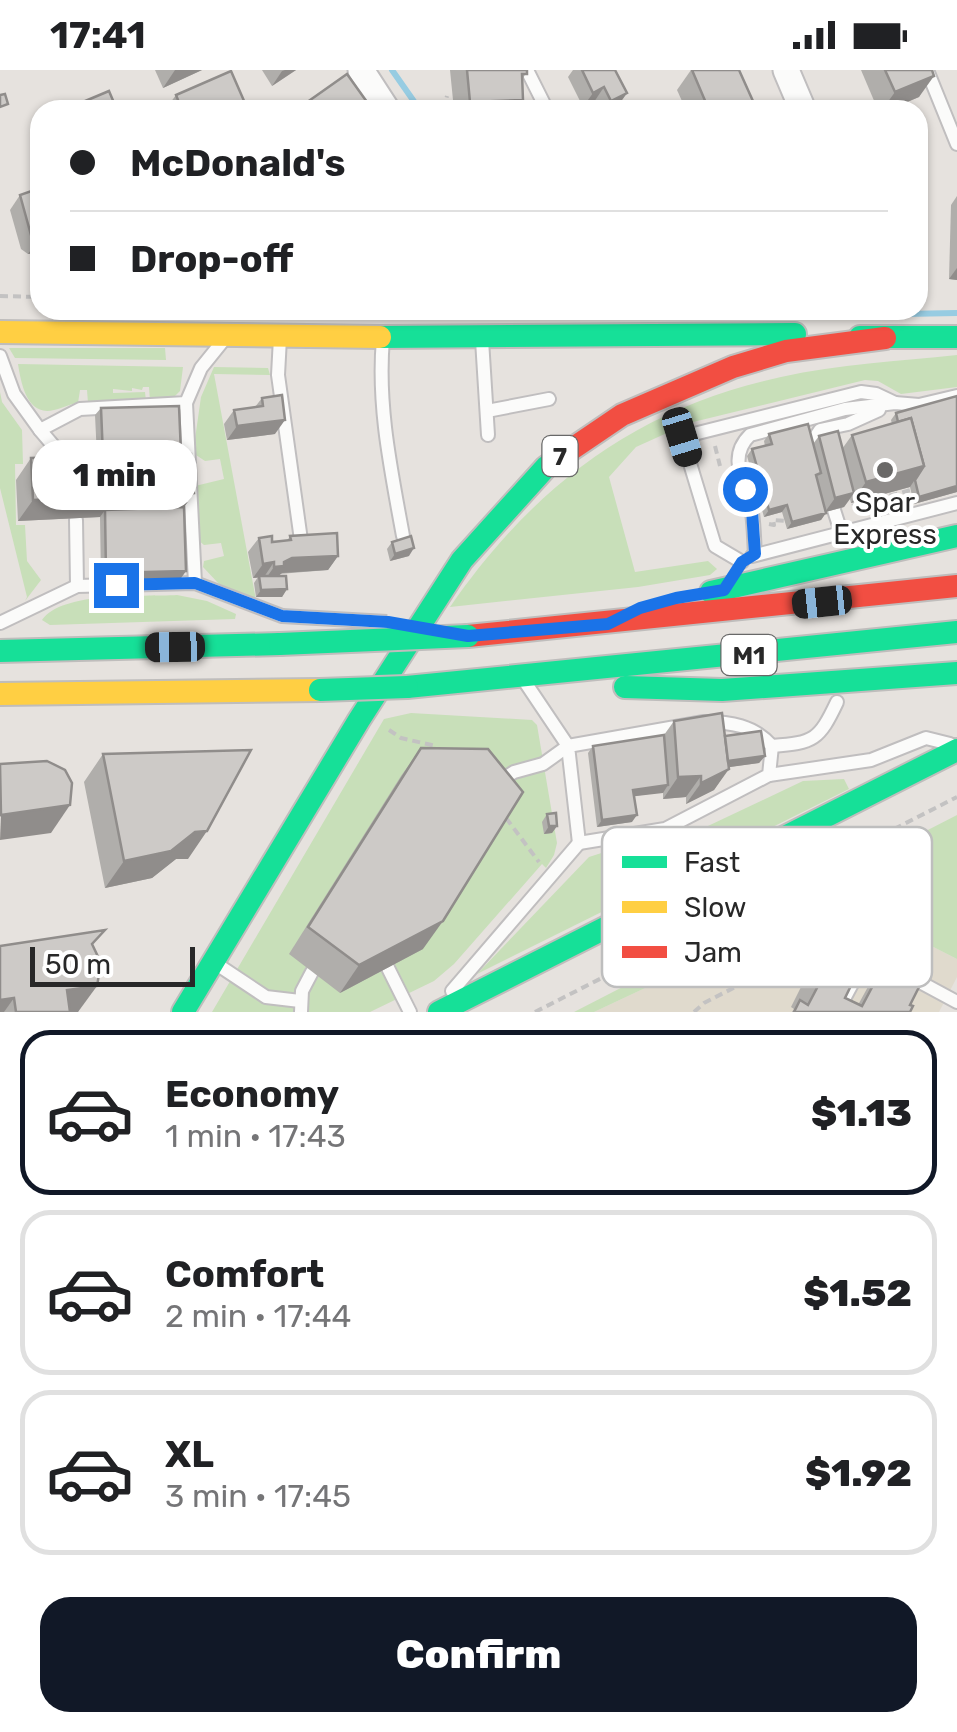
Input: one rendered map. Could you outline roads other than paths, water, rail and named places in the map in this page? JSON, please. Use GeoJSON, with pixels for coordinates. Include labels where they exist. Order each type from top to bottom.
{"type":"FeatureCollection","features":[{"type":"Feature","properties":{"kind":"main road"},"geometry":{"type":"LineString","coordinates":[[0,332],[217,331],[280,335],[304,330],[492,338],[786,333],[957,337]]}},
{"type":"Feature","properties":{"kind":"main road"},"geometry":{"type":"LineString","coordinates":[[720,336],[738,348],[740,357],[734,367]]}},
{"type":"Feature","properties":{"kind":"main road","name":"7"},"geometry":{"type":"LineString","coordinates":[[184,1012],[462,560],[546,467],[592,433],[654,399],[734,367],[786,352],[885,338]]}},
{"type":"Feature","properties":{"kind":"main road"},"geometry":{"type":"LineString","coordinates":[[608,624],[640,608],[676,598],[957,536]]}},
{"type":"Feature","properties":{"kind":"main road","name":"M1"},"geometry":{"type":"LineString","coordinates":[[0,651],[468,636],[957,586]]}},
{"type":"Feature","properties":{"kind":"main road","name":"M1"},"geometry":{"type":"LineString","coordinates":[[0,694],[407,688],[957,632]]}},
{"type":"Feature","properties":{"kind":"main road"},"geometry":{"type":"LineString","coordinates":[[531,676],[622,687],[722,690],[957,673]]}},
{"type":"Feature","properties":{"kind":"main road"},"geometry":{"type":"LineString","coordinates":[[803,827],[957,749]]}},
{"type":"Feature","properties":{"kind":"main road"},"geometry":{"type":"LineString","coordinates":[[437,1012],[602,929]]}},
{"type":"Feature","properties":{"kind":"street"},"geometry":{"type":"LineString","coordinates":[[360,70],[380,100]]}},
{"type":"Feature","properties":{"kind":"street"},"geometry":{"type":"LineString","coordinates":[[786,70],[799,100]]}},
{"type":"Feature","properties":{"kind":"street"},"geometry":{"type":"LineString","coordinates":[[492,338],[502,320]]}},
{"type":"Feature","properties":{"kind":"street"},"geometry":{"type":"LineString","coordinates":[[883,320],[885,338]]}},
{"type":"Feature","properties":{"kind":"lane"},"geometry":{"type":"LineString","coordinates":[[527,70],[541,100]]}},
{"type":"Feature","properties":{"kind":"lane"},"geometry":{"type":"LineString","coordinates":[[927,70],[957,144]]}},
{"type":"Feature","properties":{"kind":"lane"},"geometry":{"type":"LineString","coordinates":[[195,583],[186,403],[217,331]]}},
{"type":"Feature","properties":{"kind":"lane"},"geometry":{"type":"LineString","coordinates":[[280,335],[278,375],[301,540]]}},
{"type":"Feature","properties":{"kind":"lane"},"geometry":{"type":"LineString","coordinates":[[384,336],[380,379],[404,536]]}},
{"type":"Feature","properties":{"kind":"lane"},"geometry":{"type":"LineString","coordinates":[[488,435],[492,338]]}},
{"type":"Feature","properties":{"kind":"lane"},"geometry":{"type":"LineString","coordinates":[[0,356],[14,394],[74,470],[75,478]]}},
{"type":"Feature","properties":{"kind":"lane"},"geometry":{"type":"LineString","coordinates":[[742,562],[715,546],[682,437],[862,392],[895,403]]}},
{"type":"Feature","properties":{"kind":"lane"},"geometry":{"type":"LineString","coordinates":[[755,554],[752,511],[738,467],[744,441],[750,435],[845,410],[895,403],[918,406],[957,396]]}},
{"type":"Feature","properties":{"kind":"lane"},"geometry":{"type":"LineString","coordinates":[[487,412],[549,399]]}},
{"type":"Feature","properties":{"kind":"lane"},"geometry":{"type":"LineString","coordinates":[[40,430],[80,409],[186,403]]}},
{"type":"Feature","properties":{"kind":"lane"},"geometry":{"type":"LineString","coordinates":[[816,448],[814,439],[820,430],[848,424],[895,403]]}},
{"type":"Feature","properties":{"kind":"lane"},"geometry":{"type":"LineString","coordinates":[[724,590],[742,562],[755,554],[957,502]]}},
{"type":"Feature","properties":{"kind":"lane"},"geometry":{"type":"LineString","coordinates":[[834,510],[841,532]]}},
{"type":"Feature","properties":{"kind":"lane"},"geometry":{"type":"LineString","coordinates":[[76,520],[78,586]]}},
{"type":"Feature","properties":{"kind":"lane"},"geometry":{"type":"LineString","coordinates":[[0,624],[78,586],[195,583],[282,616],[388,622],[468,636]]}},
{"type":"Feature","properties":{"kind":"lane"},"geometry":{"type":"LineString","coordinates":[[531,676],[568,746],[579,843]]}},
{"type":"Feature","properties":{"kind":"lane"},"geometry":{"type":"LineString","coordinates":[[772,746],[810,742],[820,735],[837,702]]}},
{"type":"Feature","properties":{"kind":"lane"},"geometry":{"type":"LineString","coordinates":[[486,793],[506,776],[543,764],[568,746],[704,722],[746,726],[763,735],[772,746],[768,775]]}},
{"type":"Feature","properties":{"kind":"lane"},"geometry":{"type":"LineString","coordinates":[[667,827],[768,775],[871,760],[926,738],[957,749]]}},
{"type":"Feature","properties":{"kind":"lane"},"geometry":{"type":"LineString","coordinates":[[437,1012],[579,843],[602,839]]}},
{"type":"Feature","properties":{"kind":"lane"},"geometry":{"type":"LineString","coordinates":[[214,962],[266,996],[300,1007],[312,972]]}},
{"type":"Feature","properties":{"kind":"lane"},"geometry":{"type":"LineString","coordinates":[[388,968],[410,1012]]}},
{"type":"Feature","properties":{"kind":"lane"},"geometry":{"type":"LineString","coordinates":[[836,1012],[850,987]]}},
{"type":"Feature","properties":{"kind":"lane"},"geometry":{"type":"LineString","coordinates":[[929,987],[957,1002]]}},
{"type":"Feature","properties":{"kind":"waterway"},"geometry":{"type":"LineString","coordinates":[[392,70],[413,100]]}},
{"type":"Feature","properties":{"kind":"waterway"},"geometry":{"type":"LineString","coordinates":[[928,314],[957,313]]}},
{"type":"Feature","properties":{"kind":"place","name":"Spar Express"},"geometry":{"type":"Point","coordinates":[885,470]}}]}
